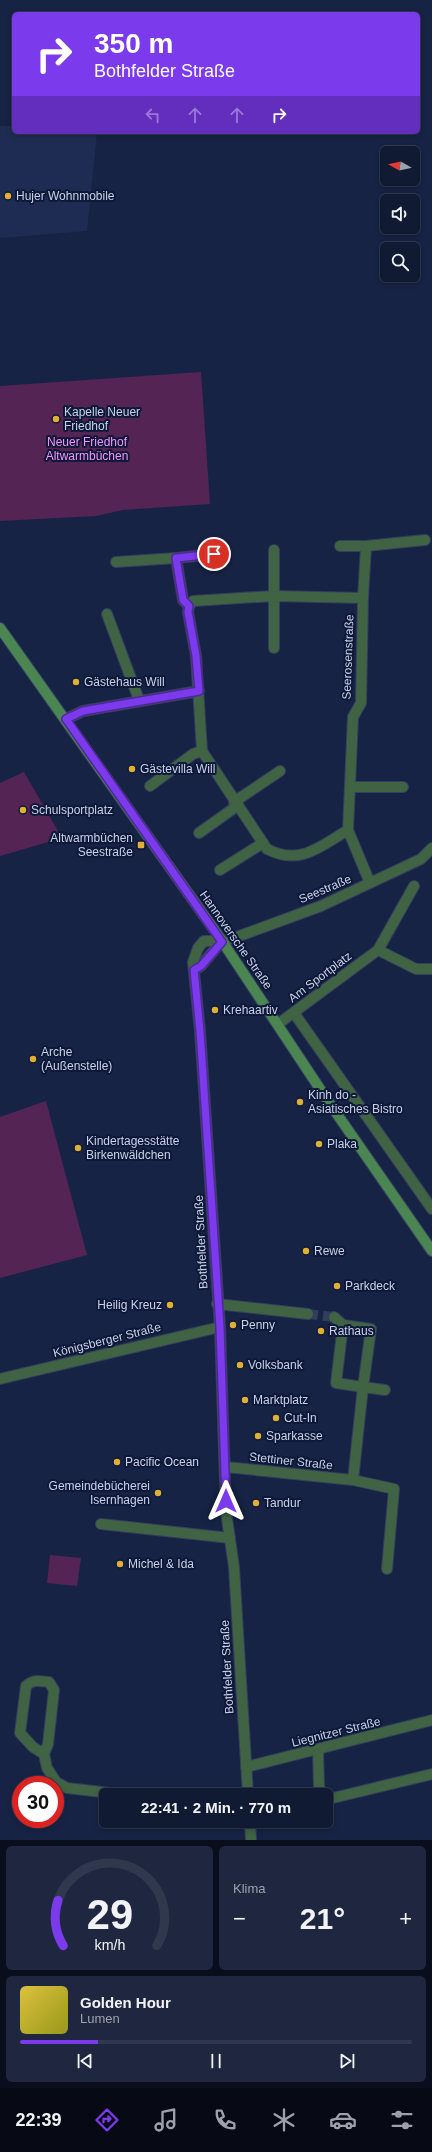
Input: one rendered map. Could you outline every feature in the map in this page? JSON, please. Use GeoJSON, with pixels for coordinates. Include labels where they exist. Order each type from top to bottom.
{"type":"FeatureCollection","features":[{"type":"Feature","properties":{"kind":"main road","name":"Hannoversche Straße"},"geometry":{"type":"LineString","coordinates":[[0,628],[66,719],[222,942],[330,1104],[432,1250]]}},
{"type":"Feature","properties":{"kind":"street"},"geometry":{"type":"LineString","coordinates":[[340,546],[366,546],[425,540]]}},
{"type":"Feature","properties":{"kind":"street","name":"Seerosenstraße"},"geometry":{"type":"LineString","coordinates":[[366,546],[363,598],[361,703],[353,717],[348,830],[370,883]]}},
{"type":"Feature","properties":{"kind":"street"},"geometry":{"type":"LineString","coordinates":[[274,550],[274,648]]}},
{"type":"Feature","properties":{"kind":"street"},"geometry":{"type":"LineString","coordinates":[[116,562],[214,554]]}},
{"type":"Feature","properties":{"kind":"street"},"geometry":{"type":"LineString","coordinates":[[176,558],[183,600],[189,606],[188,612],[196,656],[202,751],[235,804],[262,843],[267,849],[274,852],[296,856],[305,855],[348,830]]}},
{"type":"Feature","properties":{"kind":"street","name":"Seerosenstraße"},"geometry":{"type":"LineString","coordinates":[[189,606],[193,600],[274,596],[363,598]]}},
{"type":"Feature","properties":{"kind":"street"},"geometry":{"type":"LineString","coordinates":[[107,614],[139,700]]}},
{"type":"Feature","properties":{"kind":"street"},"geometry":{"type":"LineString","coordinates":[[66,719],[83,711],[139,700],[199,691]]}},
{"type":"Feature","properties":{"kind":"street"},"geometry":{"type":"LineString","coordinates":[[150,786],[193,754],[202,751]]}},
{"type":"Feature","properties":{"kind":"street"},"geometry":{"type":"LineString","coordinates":[[198,833],[280,771]]}},
{"type":"Feature","properties":{"kind":"street"},"geometry":{"type":"LineString","coordinates":[[350,787],[403,787]]}},
{"type":"Feature","properties":{"kind":"street"},"geometry":{"type":"LineString","coordinates":[[220,870],[262,843]]}},
{"type":"Feature","properties":{"kind":"street","name":"Seestraße"},"geometry":{"type":"LineString","coordinates":[[222,942],[321,906],[421,859],[432,848]]}},
{"type":"Feature","properties":{"kind":"street","name":"Am Sportplatz"},"geometry":{"type":"LineString","coordinates":[[278,1024],[378,950],[414,886]]}},
{"type":"Feature","properties":{"kind":"street","name":"Bothfelder Straße"},"geometry":{"type":"LineString","coordinates":[[222,942],[201,966],[194,970],[200,1031],[220,1327],[226,1467],[226,1512],[234,1567],[248,1788]]}},
{"type":"Feature","properties":{"kind":"street"},"geometry":{"type":"LineString","coordinates":[[378,950],[416,969],[432,969]]}},
{"type":"Feature","properties":{"kind":"street"},"geometry":{"type":"LineString","coordinates":[[294,1013],[432,1210]]}},
{"type":"Feature","properties":{"kind":"street"},"geometry":{"type":"LineString","coordinates":[[218,1304],[308,1314]]}},
{"type":"Feature","properties":{"kind":"street"},"geometry":{"type":"LineString","coordinates":[[334,1317],[343,1325],[371,1329],[353,1480]]}},
{"type":"Feature","properties":{"kind":"street"},"geometry":{"type":"LineString","coordinates":[[343,1325],[336,1383],[385,1390]]}},
{"type":"Feature","properties":{"kind":"street","name":"Königsberger Straße"},"geometry":{"type":"LineString","coordinates":[[0,1379],[220,1327]]}},
{"type":"Feature","properties":{"kind":"street","name":"Stettiner Straße"},"geometry":{"type":"LineString","coordinates":[[226,1467],[353,1480],[394,1489],[387,1569]]}},
{"type":"Feature","properties":{"kind":"street"},"geometry":{"type":"LineString","coordinates":[[101,1524],[230,1538]]}},
{"type":"Feature","properties":{"kind":"street"},"geometry":{"type":"LineString","coordinates":[[44,1754],[33,1747],[20,1733],[26,1686],[30,1682],[36,1681],[49,1682],[54,1690],[48,1744],[44,1754],[47,1768],[56,1782],[67,1788],[99,1792]]}},
{"type":"Feature","properties":{"kind":"street","name":"Liegnitzer Straße"},"geometry":{"type":"LineString","coordinates":[[246,1767],[432,1720]]}},
{"type":"Feature","properties":{"kind":"street"},"geometry":{"type":"LineString","coordinates":[[318,1749],[320,1788]]}},
{"type":"Feature","properties":{"kind":"street"},"geometry":{"type":"LineString","coordinates":[[333,1798],[432,1774]]}},
{"type":"Feature","properties":{"kind":"street"},"geometry":{"type":"LineString","coordinates":[[250,1828],[251,1840]]}},
{"type":"Feature","properties":{"kind":"shaded area"},"geometry":{"type":"Polygon","coordinates":[[[12,112],[12,134],[97,134],[87,231],[0,238],[0,126],[11,126],[12,112]]]}},
{"type":"Feature","properties":{"kind":"green space","name":"Neuer Friedhof Altwarmbüchen"},"geometry":{"type":"Polygon","coordinates":[[[201,372],[210,504],[123,510],[96,516],[0,521],[0,386],[201,372]]]}},
{"type":"Feature","properties":{"kind":"green space","name":"Schulsportplatz"},"geometry":{"type":"Polygon","coordinates":[[[24,772],[62,838],[0,856],[0,783],[24,772]]]}},
{"type":"Feature","properties":{"kind":"green space"},"geometry":{"type":"Polygon","coordinates":[[[46,1101],[87,1255],[0,1278],[0,1117],[46,1101]]]}},
{"type":"Feature","properties":{"kind":"green space"},"geometry":{"type":"Polygon","coordinates":[[[50,1555],[81,1558],[77,1586],[47,1583],[50,1555]]]}},
{"type":"Feature","properties":{"kind":"tunnel"},"geometry":{"type":"LineString","coordinates":[[308,1314],[334,1317]]}},
{"type":"Feature","properties":{"kind":"place","name":"Hujer Wohnmobile"},"geometry":{"type":"Point","coordinates":[8,196]}},
{"type":"Feature","properties":{"kind":"place","name":"Kapelle Neuer Friedhof"},"geometry":{"type":"Point","coordinates":[56,419]}},
{"type":"Feature","properties":{"kind":"place","name":"Gästehaus Will"},"geometry":{"type":"Point","coordinates":[76,682]}},
{"type":"Feature","properties":{"kind":"place","name":"Gästevilla Will"},"geometry":{"type":"Point","coordinates":[132,769]}},
{"type":"Feature","properties":{"kind":"place","name":"Schulsportplatz"},"geometry":{"type":"Point","coordinates":[23,810]}},
{"type":"Feature","properties":{"kind":"place","name":"Altwarmbüchen Seestraße"},"geometry":{"type":"Point","coordinates":[141,845]}},
{"type":"Feature","properties":{"kind":"place","name":"Krehaartiv"},"geometry":{"type":"Point","coordinates":[215,1010]}},
{"type":"Feature","properties":{"kind":"place","name":"Arche (Außenstelle)"},"geometry":{"type":"Point","coordinates":[33,1059]}},
{"type":"Feature","properties":{"kind":"place","name":"Kinh do - Asiatisches Bistro"},"geometry":{"type":"Point","coordinates":[300,1102]}},
{"type":"Feature","properties":{"kind":"place","name":"Plaka"},"geometry":{"type":"Point","coordinates":[319,1144]}},
{"type":"Feature","properties":{"kind":"place","name":"Kindertagesstätte Birkenwäldchen"},"geometry":{"type":"Point","coordinates":[78,1148]}},
{"type":"Feature","properties":{"kind":"place","name":"Rewe"},"geometry":{"type":"Point","coordinates":[306,1251]}},
{"type":"Feature","properties":{"kind":"place","name":"Parkdeck"},"geometry":{"type":"Point","coordinates":[337,1286]}},
{"type":"Feature","properties":{"kind":"place","name":"Heilig Kreuz"},"geometry":{"type":"Point","coordinates":[170,1305]}},
{"type":"Feature","properties":{"kind":"place","name":"Penny"},"geometry":{"type":"Point","coordinates":[233,1325]}},
{"type":"Feature","properties":{"kind":"place","name":"Rathaus"},"geometry":{"type":"Point","coordinates":[321,1331]}},
{"type":"Feature","properties":{"kind":"place","name":"Volksbank"},"geometry":{"type":"Point","coordinates":[240,1365]}},
{"type":"Feature","properties":{"kind":"place","name":"Marktplatz"},"geometry":{"type":"Point","coordinates":[245,1400]}},
{"type":"Feature","properties":{"kind":"place","name":"Cut-In"},"geometry":{"type":"Point","coordinates":[276,1418]}},
{"type":"Feature","properties":{"kind":"place","name":"Sparkasse"},"geometry":{"type":"Point","coordinates":[258,1436]}},
{"type":"Feature","properties":{"kind":"place","name":"Pacific Ocean"},"geometry":{"type":"Point","coordinates":[117,1462]}},
{"type":"Feature","properties":{"kind":"place","name":"Gemeindebücherei Isernhagen"},"geometry":{"type":"Point","coordinates":[158,1493]}},
{"type":"Feature","properties":{"kind":"place","name":"Tandur"},"geometry":{"type":"Point","coordinates":[256,1503]}},
{"type":"Feature","properties":{"kind":"place","name":"Michel & Ida"},"geometry":{"type":"Point","coordinates":[120,1564]}},
{"type":"Feature","properties":{"kind":"route"},"geometry":{"type":"LineString","coordinates":[[214,554],[176,558],[183,600],[189,606],[188,612],[196,656],[199,691],[139,700],[83,711],[66,719],[222,942],[201,966],[194,970],[198,1002],[220,1327],[226,1501]]}}]}
